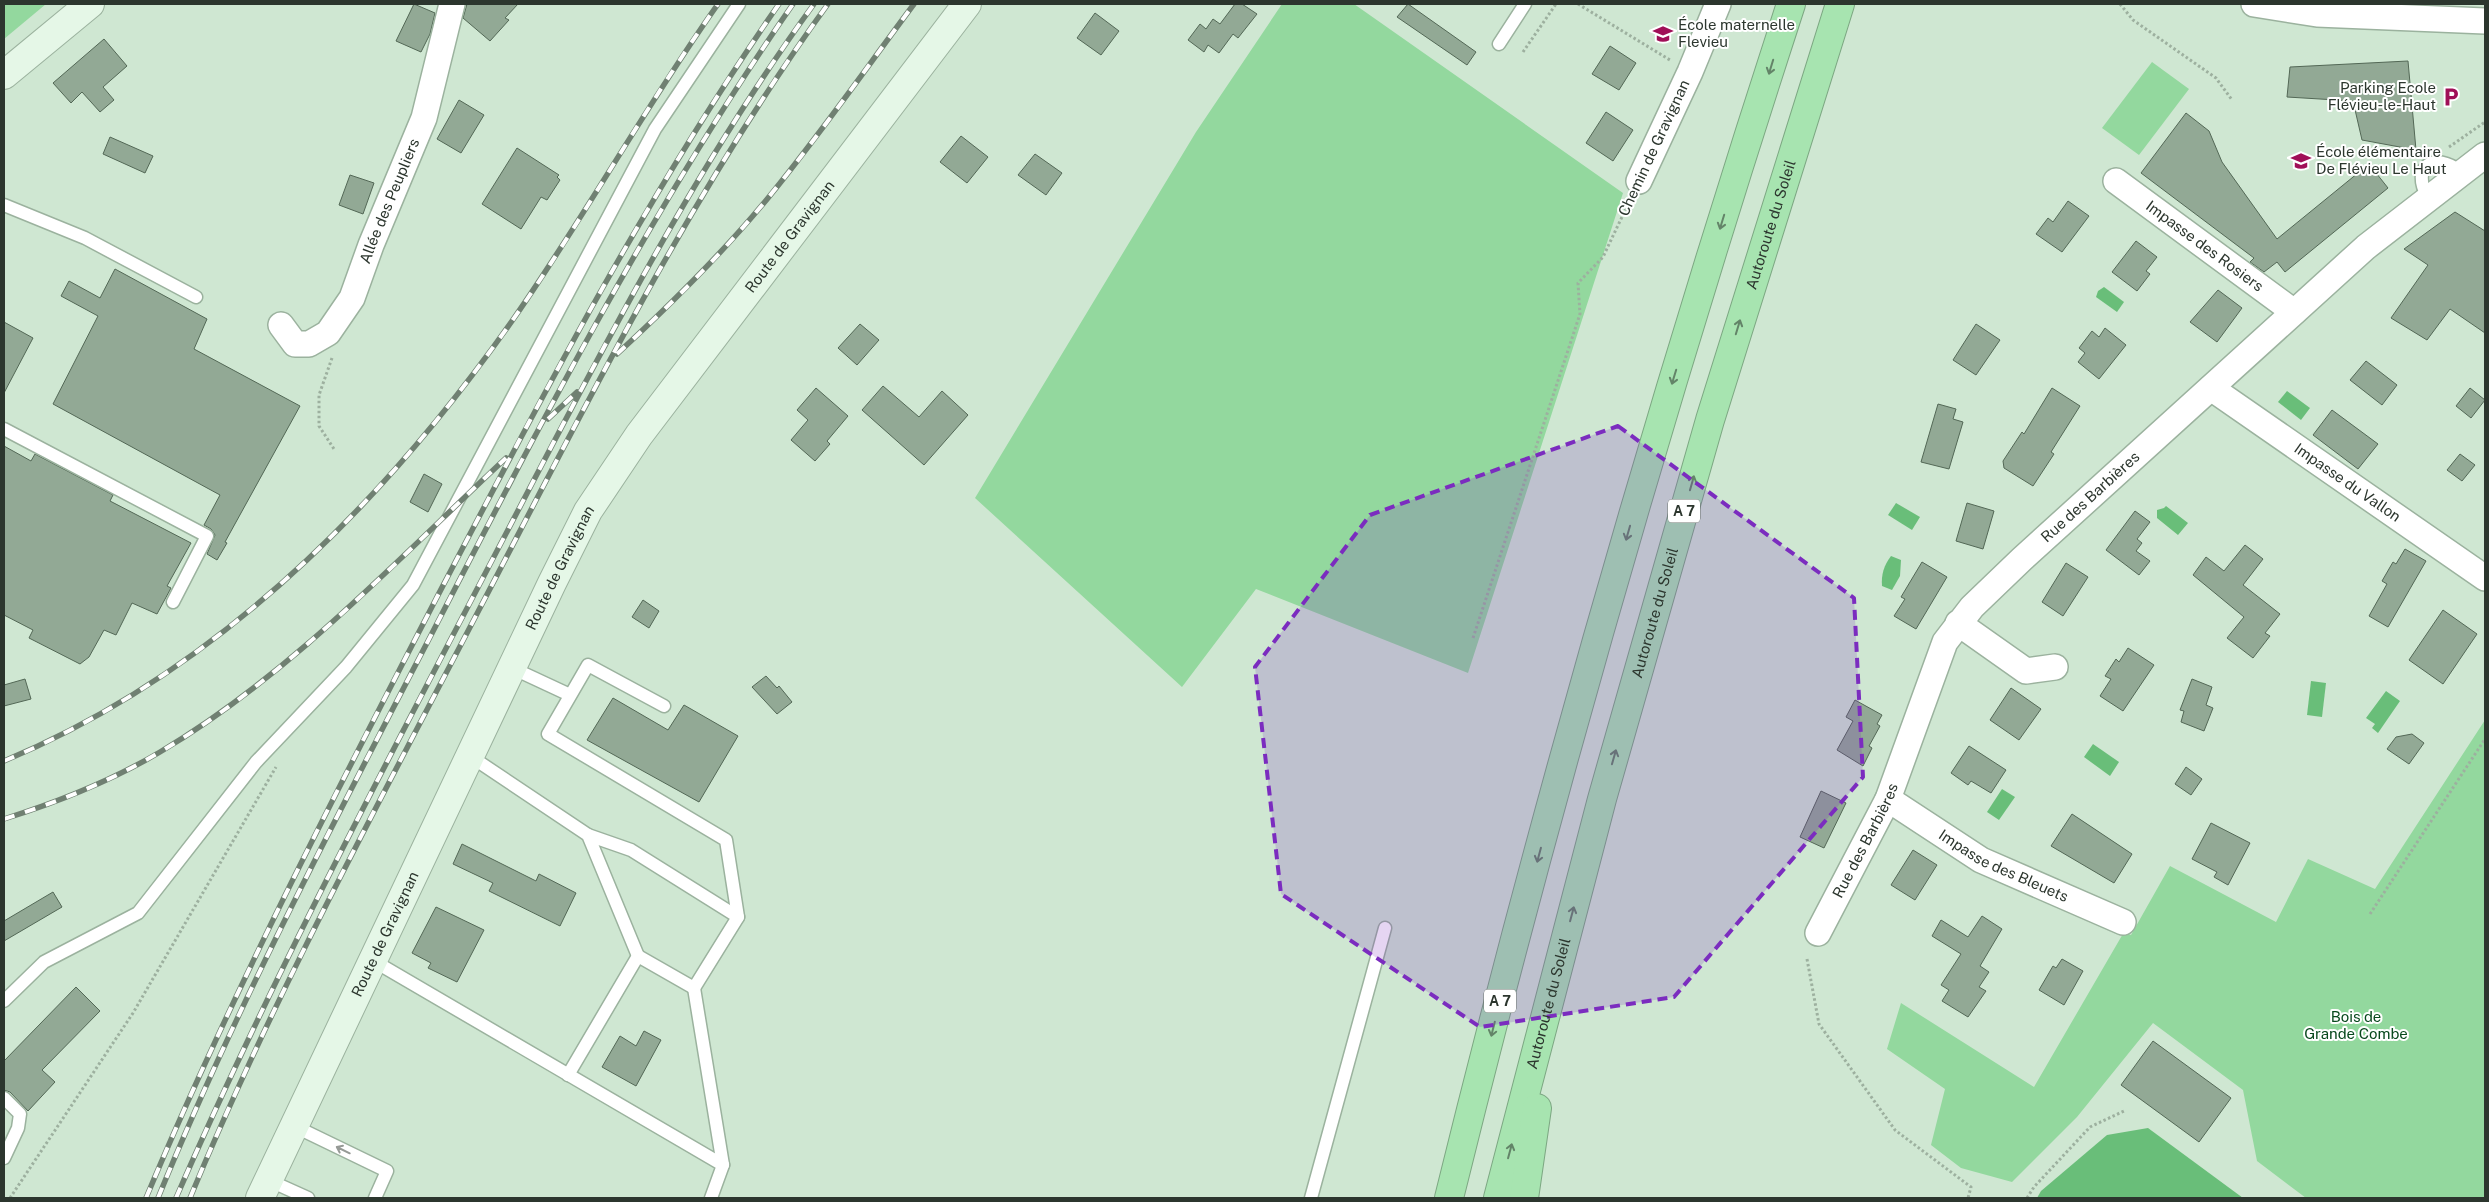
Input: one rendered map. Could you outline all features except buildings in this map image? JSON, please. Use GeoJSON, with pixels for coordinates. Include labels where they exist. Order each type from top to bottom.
{"type":"FeatureCollection","features":[{"type":"Feature","properties":{"kind":"highway","name":"A 7"},"geometry":{"type":"LineString","coordinates":[[1450,1197],[1500,1001],[1608,605],[1668,397],[1791,4]]}},
{"type":"Feature","properties":{"kind":"highway","name":"Autoroute du Soleil"},"geometry":{"type":"LineString","coordinates":[[1498,1198],[1602,799],[1710,420],[1840,4]]}},
{"type":"Feature","properties":{"kind":"highway"},"geometry":{"type":"LineString","coordinates":[[1524,1198],[1555,978]]}},
{"type":"Feature","properties":{"kind":"street"},"geometry":{"type":"LineString","coordinates":[[4,76],[90,4]]}},
{"type":"Feature","properties":{"kind":"street","name":"Allée des Peupliers"},"geometry":{"type":"LineString","coordinates":[[281,325],[296,344],[309,344],[328,333],[352,298],[371,245],[424,118],[452,4]]}},
{"type":"Feature","properties":{"kind":"street","name":"Route de Gravignan"},"geometry":{"type":"LineString","coordinates":[[264,1189],[588,511],[639,435],[967,4]]}},
{"type":"Feature","properties":{"kind":"street","name":"Chemin de Gravignan"},"geometry":{"type":"LineString","coordinates":[[1639,181],[1690,72],[1718,4]]}},
{"type":"Feature","properties":{"kind":"street"},"geometry":{"type":"LineString","coordinates":[[2254,4],[2317,14],[2485,21]]}},
{"type":"Feature","properties":{"kind":"street","name":"Rue des Barbières"},"geometry":{"type":"LineString","coordinates":[[1818,933],[1888,799],[1945,642],[1958,623],[2022,559],[2366,247],[2485,155]]}},
{"type":"Feature","properties":{"kind":"street","name":"Impasse des Rosiers"},"geometry":{"type":"LineString","coordinates":[[2116,181],[2294,312]]}},
{"type":"Feature","properties":{"kind":"street","name":"Impasse du Vallon"},"geometry":{"type":"LineString","coordinates":[[2210,388],[2485,578]]}},
{"type":"Feature","properties":{"kind":"street"},"geometry":{"type":"LineString","coordinates":[[1958,623],[2026,671],[2055,667]]}},
{"type":"Feature","properties":{"kind":"street","name":"Impasse des Bleuets"},"geometry":{"type":"LineString","coordinates":[[1888,799],[1981,860],[2123,922]]}},
{"type":"Feature","properties":{"kind":"lane"},"geometry":{"type":"LineString","coordinates":[[4,1001],[44,962],[138,913],[256,762],[346,668],[413,585],[655,129],[739,4]]}},
{"type":"Feature","properties":{"kind":"lane"},"geometry":{"type":"LineString","coordinates":[[1499,44],[1525,4]]}},
{"type":"Feature","properties":{"kind":"lane"},"geometry":{"type":"LineString","coordinates":[[4,205],[85,238],[196,297]]}},
{"type":"Feature","properties":{"kind":"lane"},"geometry":{"type":"LineString","coordinates":[[4,430],[207,536],[173,602]]}},
{"type":"Feature","properties":{"kind":"lane"},"geometry":{"type":"LineString","coordinates":[[664,706],[588,665],[548,734],[726,840],[738,917],[694,988],[723,1166],[711,1198]]}},
{"type":"Feature","properties":{"kind":"lane"},"geometry":{"type":"LineString","coordinates":[[512,668],[570,695]]}},
{"type":"Feature","properties":{"kind":"lane"},"geometry":{"type":"LineString","coordinates":[[470,756],[588,835],[631,850],[738,917]]}},
{"type":"Feature","properties":{"kind":"lane"},"geometry":{"type":"LineString","coordinates":[[588,835],[638,956],[694,988]]}},
{"type":"Feature","properties":{"kind":"lane"},"geometry":{"type":"LineString","coordinates":[[1311,1198],[1385,928]]}},
{"type":"Feature","properties":{"kind":"lane"},"geometry":{"type":"LineString","coordinates":[[568,1075],[638,956]]}},
{"type":"Feature","properties":{"kind":"lane"},"geometry":{"type":"LineString","coordinates":[[372,960],[723,1166]]}},
{"type":"Feature","properties":{"kind":"lane"},"geometry":{"type":"LineString","coordinates":[[4,1098],[20,1114],[18,1128],[4,1158]]}},
{"type":"Feature","properties":{"kind":"lane"},"geometry":{"type":"LineString","coordinates":[[294,1126],[387,1171],[375,1198]]}},
{"type":"Feature","properties":{"kind":"lane"},"geometry":{"type":"LineString","coordinates":[[264,1189],[308,1198]]}},
{"type":"Feature","properties":{"kind":"path"},"geometry":{"type":"LineString","coordinates":[[1523,52],[1556,4]]}},
{"type":"Feature","properties":{"kind":"path"},"geometry":{"type":"LineString","coordinates":[[1578,4],[1690,72]]}},
{"type":"Feature","properties":{"kind":"path"},"geometry":{"type":"LineString","coordinates":[[2120,4],[2133,20],[2216,78],[2232,100]]}},
{"type":"Feature","properties":{"kind":"path"},"geometry":{"type":"LineString","coordinates":[[2446,149],[2485,122]]}},
{"type":"Feature","properties":{"kind":"path","name":"Chemin de Gravignan"},"geometry":{"type":"LineString","coordinates":[[1473,638],[1580,314],[1578,284],[1603,258],[1639,181]]}},
{"type":"Feature","properties":{"kind":"path"},"geometry":{"type":"LineString","coordinates":[[334,351],[319,395],[319,426],[334,449]]}},
{"type":"Feature","properties":{"kind":"path"},"geometry":{"type":"LineString","coordinates":[[2370,914],[2485,739]]}},
{"type":"Feature","properties":{"kind":"path"},"geometry":{"type":"LineString","coordinates":[[10,1198],[134,1013],[277,766]]}},
{"type":"Feature","properties":{"kind":"path"},"geometry":{"type":"LineString","coordinates":[[1806,959],[1819,1024],[1895,1130],[1971,1187],[1968,1198]]}},
{"type":"Feature","properties":{"kind":"path"},"geometry":{"type":"LineString","coordinates":[[2027,1198],[2034,1187],[2090,1127],[2124,1110]]}},
{"type":"Feature","properties":{"kind":"highlighted area"},"geometry":{"type":"Polygon","coordinates":[[[1618,426],[1854,598],[1863,777],[1674,997],[1480,1027],[1281,894],[1255,667],[1370,515],[1618,426]]]}},
{"type":"Feature","properties":{"kind":"green space"},"geometry":{"type":"Polygon","coordinates":[[[4,4],[46,4],[4,39],[4,4]]]}},
{"type":"Feature","properties":{"kind":"green space"},"geometry":{"type":"Polygon","coordinates":[[[1282,4],[1354,4],[1623,193],[1468,673],[1256,589],[1182,687],[975,498],[1196,132],[1282,4]]]}},
{"type":"Feature","properties":{"kind":"green space"},"geometry":{"type":"Polygon","coordinates":[[[2152,62],[2189,89],[2139,155],[2102,128],[2152,62]]]}},
{"type":"Feature","properties":{"kind":"green space","name":"Bois de Grande Combe"},"geometry":{"type":"Polygon","coordinates":[[[2485,720],[2485,1198],[2306,1198],[2257,1161],[2243,1090],[2153,1023],[2077,1117],[2012,1182],[1961,1168],[1931,1145],[1945,1089],[1887,1049],[1901,1003],[2034,1087],[2124,932],[2131,935],[2170,866],[2276,922],[2308,859],[2375,889],[2485,720]]]}},
{"type":"Feature","properties":{"kind":"shaded area"},"geometry":{"type":"Polygon","coordinates":[[[2104,287],[2124,302],[2117,312],[2096,297],[2098,291],[2104,287]]]}},
{"type":"Feature","properties":{"kind":"shaded area"},"geometry":{"type":"Polygon","coordinates":[[[2287,391],[2310,408],[2301,420],[2278,402],[2287,391]]]}},
{"type":"Feature","properties":{"kind":"shaded area"},"geometry":{"type":"Polygon","coordinates":[[[1896,503],[1920,517],[1912,530],[1888,515],[1896,503]]]}},
{"type":"Feature","properties":{"kind":"shaded area"},"geometry":{"type":"Polygon","coordinates":[[[2166,506],[2188,523],[2178,535],[2157,518],[2157,510],[2166,506]]]}},
{"type":"Feature","properties":{"kind":"shaded area"},"geometry":{"type":"Polygon","coordinates":[[[1891,556],[1901,560],[1900,576],[1892,590],[1882,586],[1885,567],[1891,556]]]}},
{"type":"Feature","properties":{"kind":"shaded area"},"geometry":{"type":"Polygon","coordinates":[[[2311,681],[2326,683],[2322,717],[2307,715],[2311,681]]]}},
{"type":"Feature","properties":{"kind":"shaded area"},"geometry":{"type":"Polygon","coordinates":[[[2386,691],[2400,701],[2378,733],[2372,728],[2375,724],[2366,718],[2386,691]]]}},
{"type":"Feature","properties":{"kind":"shaded area"},"geometry":{"type":"Polygon","coordinates":[[[2093,744],[2119,762],[2110,776],[2084,757],[2093,744]]]}},
{"type":"Feature","properties":{"kind":"shaded area"},"geometry":{"type":"Polygon","coordinates":[[[2002,789],[2015,797],[1999,820],[1987,812],[2002,789]]]}},
{"type":"Feature","properties":{"kind":"shaded area"},"geometry":{"type":"Polygon","coordinates":[[[2148,1128],[2243,1198],[2037,1198],[2041,1191],[2107,1135],[2148,1128]]]}},
{"type":"Feature","properties":{"kind":"railway"},"geometry":{"type":"LineString","coordinates":[[4,761],[81,724],[154,681],[223,632],[288,577],[350,518],[407,455],[462,389],[512,321],[564,243],[665,82],[718,4]]}},
{"type":"Feature","properties":{"kind":"railway"},"geometry":{"type":"LineString","coordinates":[[146,1198],[213,1046],[285,896],[398,673],[516,447],[641,221],[731,75],[779,4]]}},
{"type":"Feature","properties":{"kind":"railway"},"geometry":{"type":"LineString","coordinates":[[158,1198],[220,1056],[287,916],[556,397],[600,316],[693,158],[793,4]]}},
{"type":"Feature","properties":{"kind":"railway"},"geometry":{"type":"LineString","coordinates":[[176,1198],[249,1039],[326,881],[601,353],[640,281],[723,140],[767,71],[814,4]]}},
{"type":"Feature","properties":{"kind":"railway"},"geometry":{"type":"LineString","coordinates":[[190,1198],[222,1122],[329,899],[602,375],[644,298],[731,148],[778,75],[828,4]]}},
{"type":"Feature","properties":{"kind":"railway"},"geometry":{"type":"LineString","coordinates":[[617,354],[693,281],[763,204],[821,130],[914,4]]}},
{"type":"Feature","properties":{"kind":"railway"},"geometry":{"type":"LineString","coordinates":[[548,419],[577,392]]}},
{"type":"Feature","properties":{"kind":"railway"},"geometry":{"type":"LineString","coordinates":[[4,819],[64,798],[123,772],[160,752],[208,721],[253,688],[341,615],[506,458]]}},
{"type":"Feature","properties":{"kind":"place","name":"École maternelle Flevieu"},"geometry":{"type":"Point","coordinates":[1663,34]}},
{"type":"Feature","properties":{"kind":"place","name":"Parking Ecole Flévieu-le-Haut"},"geometry":{"type":"Point","coordinates":[2451,97]}},
{"type":"Feature","properties":{"kind":"place","name":"École élémentaire De Flévieu Le Haut"},"geometry":{"type":"Point","coordinates":[2301,161]}}]}
